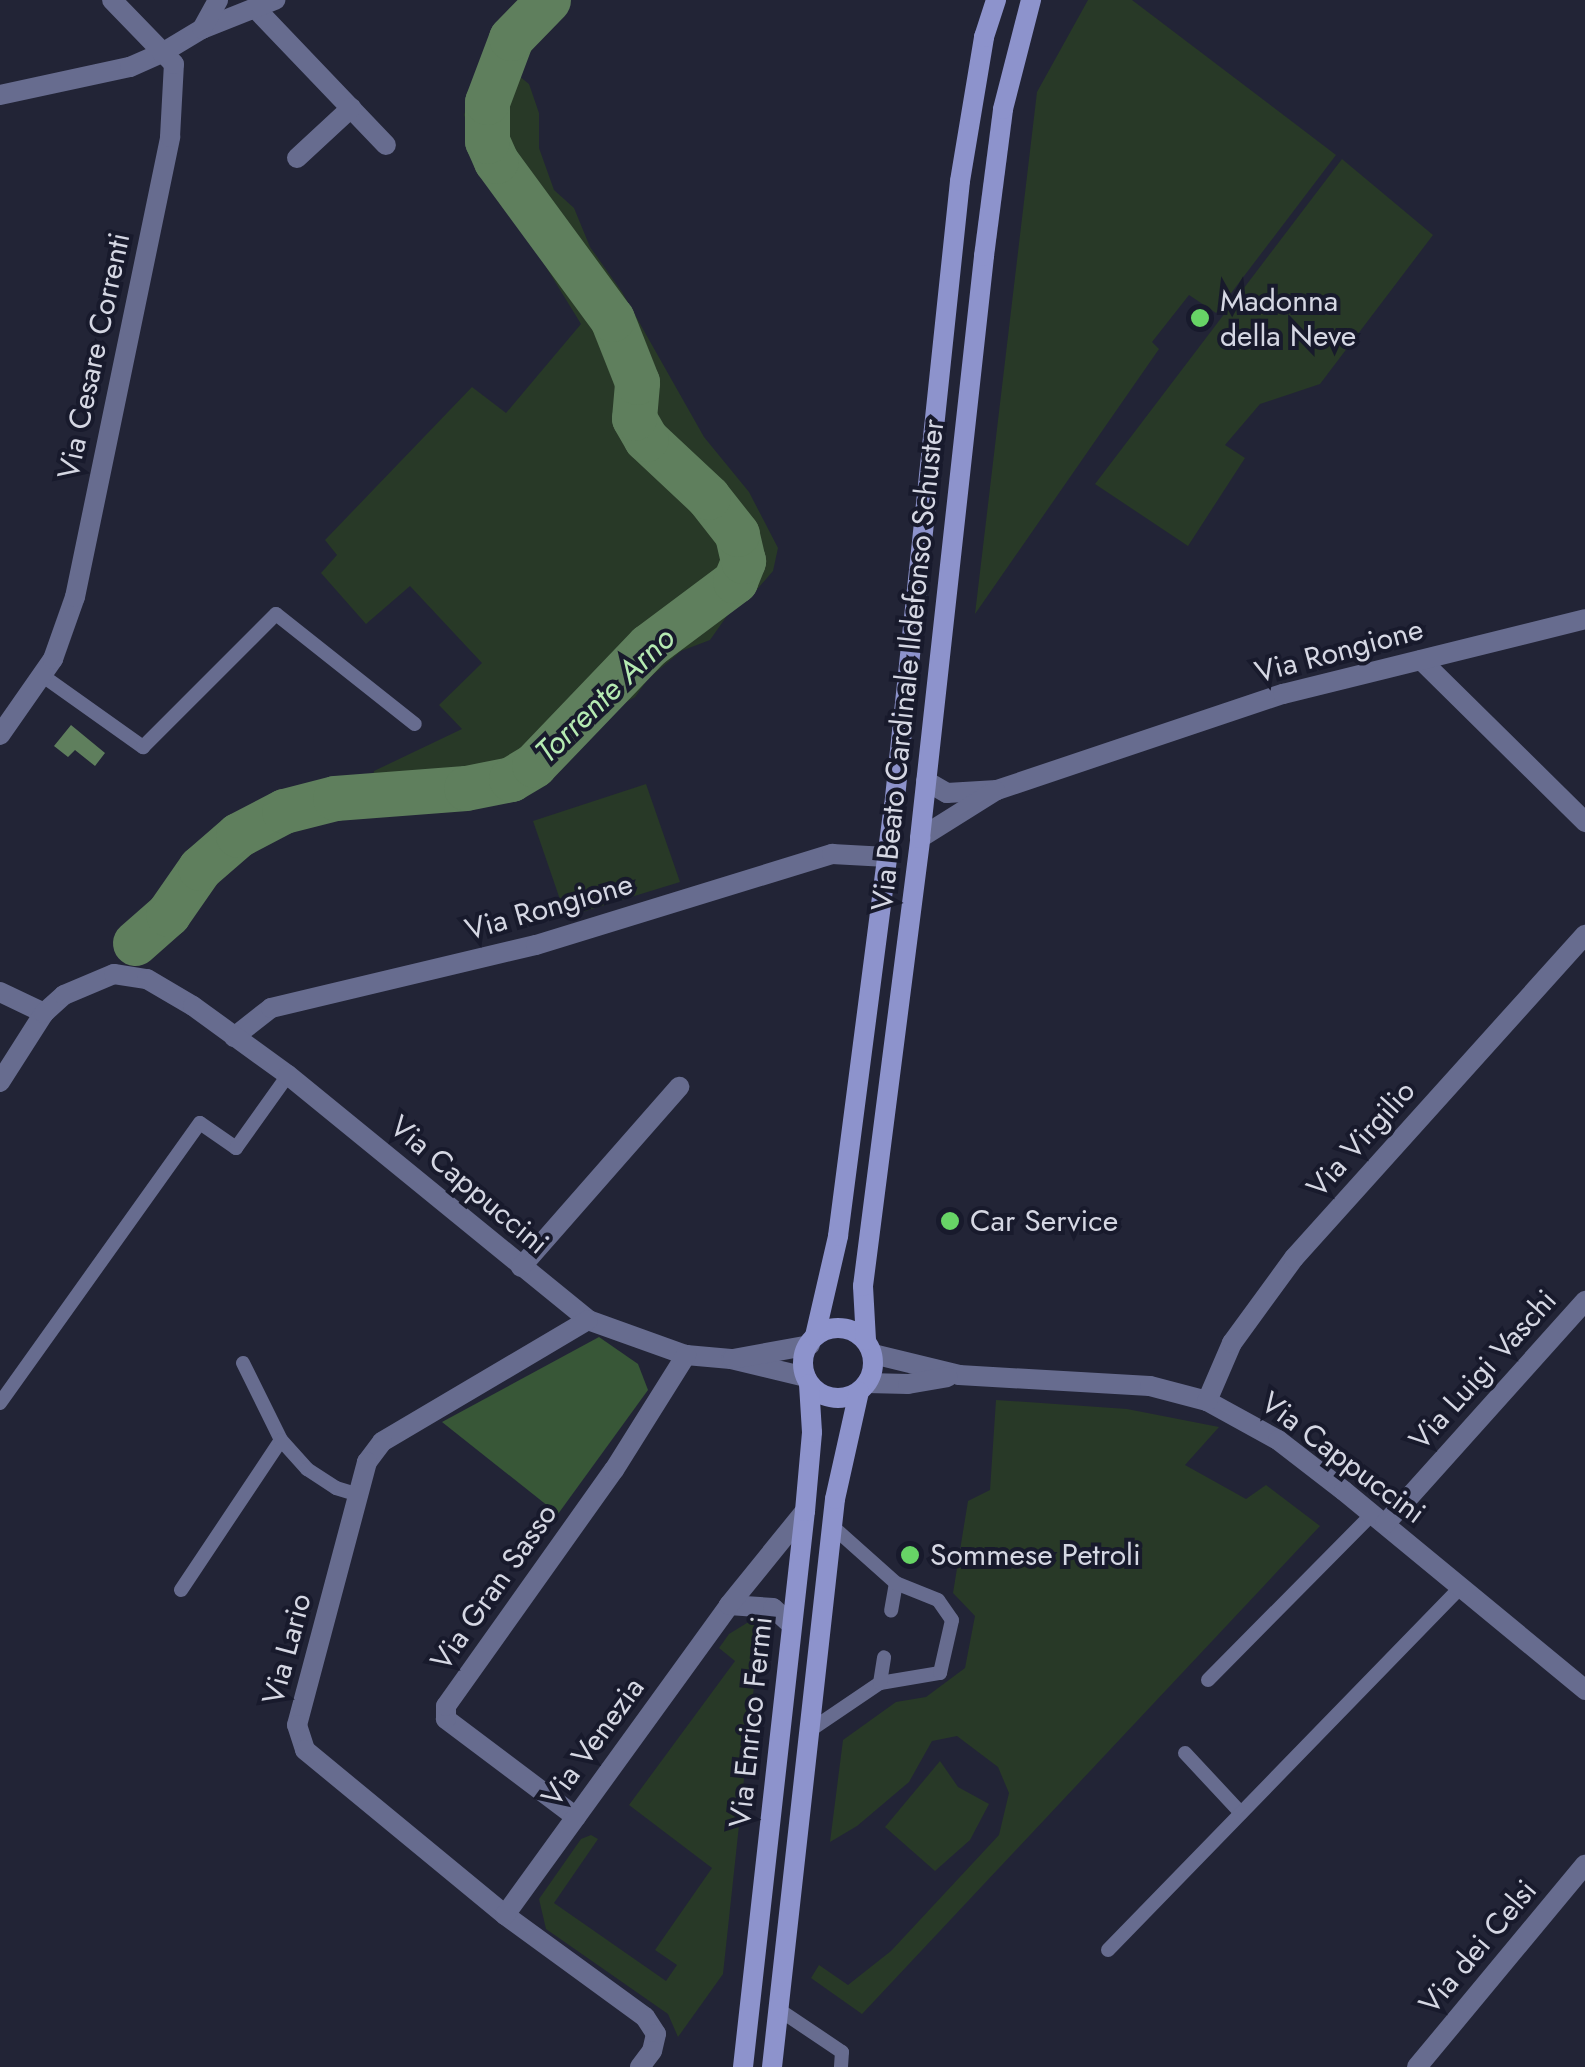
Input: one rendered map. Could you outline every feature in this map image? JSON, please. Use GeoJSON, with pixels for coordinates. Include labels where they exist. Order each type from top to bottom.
{"type":"FeatureCollection","features":[{"type":"Feature","properties":{"kind":"street"},"geometry":{"type":"LineString","coordinates":[[112,0],[162,54]]}},
{"type":"Feature","properties":{"kind":"street"},"geometry":{"type":"LineString","coordinates":[[202,29],[218,0]]}},
{"type":"Feature","properties":{"kind":"street","name":"Via Beato Cardinale Ildefonso Schuster"},"geometry":{"type":"LineString","coordinates":[[812,1340],[838,1236],[887,856],[960,182],[984,38],[996,0]]}},
{"type":"Feature","properties":{"kind":"street","name":"Via Beato Cardinale Ildefonso Schuster"},"geometry":{"type":"LineString","coordinates":[[869,1347],[863,1286],[920,838],[984,256],[1004,109],[1031,0]]}},
{"type":"Feature","properties":{"kind":"street"},"geometry":{"type":"LineString","coordinates":[[0,95],[130,67],[162,54],[202,29],[265,5],[386,145]]}},
{"type":"Feature","properties":{"kind":"street","name":"Via Cesare Correnti"},"geometry":{"type":"LineString","coordinates":[[0,736],[43,676],[75,597],[170,137],[174,64],[162,54]]}},
{"type":"Feature","properties":{"kind":"street"},"geometry":{"type":"LineString","coordinates":[[297,158],[351,108]]}},
{"type":"Feature","properties":{"kind":"street","name":"Via Rongione"},"geometry":{"type":"LineString","coordinates":[[920,838],[997,790],[1283,694],[1585,619]]}},
{"type":"Feature","properties":{"kind":"street"},"geometry":{"type":"LineString","coordinates":[[1421,660],[1585,822]]}},
{"type":"Feature","properties":{"kind":"street","name":"Via Rongione"},"geometry":{"type":"LineString","coordinates":[[926,781],[947,793],[997,790]]}},
{"type":"Feature","properties":{"kind":"street","name":"Via Rongione"},"geometry":{"type":"LineString","coordinates":[[234,1036],[272,1008],[536,945],[832,854],[887,856]]}},
{"type":"Feature","properties":{"kind":"street","name":"Via Virgilio"},"geometry":{"type":"LineString","coordinates":[[1207,1402],[1232,1343],[1294,1258],[1585,935]]}},
{"type":"Feature","properties":{"kind":"street","name":"Via Cappuccini"},"geometry":{"type":"LineString","coordinates":[[44,1013],[64,994],[114,974],[147,979],[193,1006],[288,1075],[588,1320],[686,1355],[731,1360],[808,1380]]}},
{"type":"Feature","properties":{"kind":"street"},"geometry":{"type":"LineString","coordinates":[[0,992],[44,1013],[2,1074]]}},
{"type":"Feature","properties":{"kind":"street"},"geometry":{"type":"LineString","coordinates":[[522,1266],[679,1087]]}},
{"type":"Feature","properties":{"kind":"street","name":"Via Luigi Vaschi"},"geometry":{"type":"LineString","coordinates":[[1379,1519],[1585,1301]]}},
{"type":"Feature","properties":{"kind":"street","name":"Via Lario"},"geometry":{"type":"LineString","coordinates":[[588,1320],[382,1442],[367,1462],[297,1725],[306,1750],[505,1915],[645,2018],[656,2034],[652,2051],[640,2067]]}},
{"type":"Feature","properties":{"kind":"street"},"geometry":{"type":"LineString","coordinates":[[842,1328],[869,1347],[863,1388],[832,1398],[808,1380],[802,1360],[812,1340],[842,1328]]}},
{"type":"Feature","properties":{"kind":"street","name":"Via Cappuccini"},"geometry":{"type":"LineString","coordinates":[[731,1360],[812,1340]]}},
{"type":"Feature","properties":{"kind":"street","name":"Via Cappuccini"},"geometry":{"type":"LineString","coordinates":[[869,1347],[959,1375]]}},
{"type":"Feature","properties":{"kind":"street","name":"Via Gran Sasso"},"geometry":{"type":"LineString","coordinates":[[576,1817],[446,1719],[446,1706],[614,1470],[686,1355]]}},
{"type":"Feature","properties":{"kind":"street","name":"Via Cappuccini"},"geometry":{"type":"LineString","coordinates":[[863,1388],[959,1375],[1150,1386],[1207,1402],[1278,1440],[1585,1690]]}},
{"type":"Feature","properties":{"kind":"street","name":"Via Enrico Fermi"},"geometry":{"type":"LineString","coordinates":[[744,2067],[805,1511],[812,1432],[808,1380]]}},
{"type":"Feature","properties":{"kind":"street","name":"Via Enrico Fermi"},"geometry":{"type":"LineString","coordinates":[[772,2067],[832,1526],[863,1388]]}},
{"type":"Feature","properties":{"kind":"street","name":"Via Venezia"},"geometry":{"type":"LineString","coordinates":[[505,1915],[729,1605],[805,1511]]}},
{"type":"Feature","properties":{"kind":"street"},"geometry":{"type":"LineString","coordinates":[[729,1605],[773,1608],[791,1624]]}},
{"type":"Feature","properties":{"kind":"street","name":"Via dei Celsi"},"geometry":{"type":"LineString","coordinates":[[1418,2067],[1585,1864]]}},
{"type":"Feature","properties":{"kind":"lane"},"geometry":{"type":"LineString","coordinates":[[43,676],[142,748],[276,614],[416,724]]}},
{"type":"Feature","properties":{"kind":"lane"},"geometry":{"type":"LineString","coordinates":[[0,1404],[200,1122],[236,1148],[288,1075]]}},
{"type":"Feature","properties":{"kind":"lane"},"geometry":{"type":"LineString","coordinates":[[244,1363],[281,1440],[307,1469],[336,1488],[358,1495]]}},
{"type":"Feature","properties":{"kind":"lane"},"geometry":{"type":"LineString","coordinates":[[181,1590],[281,1440]]}},
{"type":"Feature","properties":{"kind":"lane"},"geometry":{"type":"LineString","coordinates":[[1208,1680],[1379,1519]]}},
{"type":"Feature","properties":{"kind":"lane"},"geometry":{"type":"LineString","coordinates":[[809,1731],[880,1683],[940,1673],[952,1620],[938,1600],[896,1583],[832,1526]]}},
{"type":"Feature","properties":{"kind":"lane"},"geometry":{"type":"LineString","coordinates":[[891,1611],[896,1583]]}},
{"type":"Feature","properties":{"kind":"lane"},"geometry":{"type":"LineString","coordinates":[[1108,1950],[1460,1588]]}},
{"type":"Feature","properties":{"kind":"lane"},"geometry":{"type":"LineString","coordinates":[[880,1683],[884,1657]]}},
{"type":"Feature","properties":{"kind":"lane"},"geometry":{"type":"LineString","coordinates":[[1185,1753],[1242,1813]]}},
{"type":"Feature","properties":{"kind":"lane"},"geometry":{"type":"LineString","coordinates":[[778,2009],[842,2052],[841,2067]]}},
{"type":"Feature","properties":{"kind":"shaded area"},"geometry":{"type":"Polygon","coordinates":[[[1088,0],[1132,0],[1336,155],[1216,313],[1189,295],[1152,342],[1159,349],[975,614],[1037,92],[1088,0]]]}},
{"type":"Feature","properties":{"kind":"shaded area"},"geometry":{"type":"Polygon","coordinates":[[[514,72],[529,84],[539,113],[539,148],[554,190],[574,208],[590,247],[622,292],[704,437],[749,492],[778,548],[773,571],[753,594],[736,603],[710,640],[681,651],[648,679],[635,697],[604,715],[527,790],[430,800],[396,815],[364,812],[374,771],[462,729],[439,705],[482,663],[410,586],[366,624],[321,573],[337,555],[325,540],[472,387],[506,413],[581,324],[489,174],[464,115],[478,73],[514,72]]]}},
{"type":"Feature","properties":{"kind":"shaded area"},"geometry":{"type":"Polygon","coordinates":[[[1342,159],[1433,235],[1320,384],[1260,404],[1225,445],[1245,458],[1188,546],[1095,484],[1342,159]]]}},
{"type":"Feature","properties":{"kind":"shaded area"},"geometry":{"type":"Polygon","coordinates":[[[71,725],[105,753],[95,766],[75,750],[68,757],[54,746],[71,725]]]}},
{"type":"Feature","properties":{"kind":"shaded area"},"geometry":{"type":"Polygon","coordinates":[[[646,784],[680,882],[566,917],[533,821],[646,784]]]}},
{"type":"Feature","properties":{"kind":"shaded area"},"geometry":{"type":"Polygon","coordinates":[[[599,1337],[638,1364],[648,1390],[558,1514],[442,1422],[599,1337]]]}},
{"type":"Feature","properties":{"kind":"shaded area"},"geometry":{"type":"Polygon","coordinates":[[[996,1400],[1127,1409],[1219,1427],[1185,1465],[1246,1499],[1266,1485],[1320,1526],[862,2014],[811,1978],[819,1965],[848,1985],[891,1951],[999,1835],[1009,1793],[998,1767],[957,1736],[932,1741],[909,1782],[857,1826],[830,1842],[843,1740],[896,1702],[926,1697],[965,1668],[975,1616],[953,1593],[968,1501],[990,1490],[996,1400]]]}},
{"type":"Feature","properties":{"kind":"shaded area"},"geometry":{"type":"Polygon","coordinates":[[[755,1618],[761,1621],[723,1974],[678,2037],[668,2014],[546,1929],[539,1899],[581,1839],[591,1835],[598,1839],[554,1903],[666,1981],[677,1965],[655,1950],[712,1868],[629,1805],[735,1661],[719,1648],[729,1634],[755,1618]]]}},
{"type":"Feature","properties":{"kind":"shaded area"},"geometry":{"type":"Polygon","coordinates":[[[940,1761],[958,1787],[989,1804],[970,1840],[935,1871],[885,1827],[940,1761]]]}},
{"type":"Feature","properties":{"kind":"waterway","name":"Torrente Arno"},"geometry":{"type":"LineString","coordinates":[[135,943],[168,914],[200,868],[238,835],[284,811],[335,798],[466,788],[511,779],[534,765],[648,646],[735,581],[743,561],[737,534],[708,497],[646,439],[634,418],[637,382],[612,319],[496,161],[487,141],[487,102],[511,38],[548,0]]}},
{"type":"Feature","properties":{"kind":"place","name":"Madonna della Neve"},"geometry":{"type":"Point","coordinates":[1200,318]}},
{"type":"Feature","properties":{"kind":"place","name":"Car Service"},"geometry":{"type":"Point","coordinates":[950,1221]}},
{"type":"Feature","properties":{"kind":"place","name":"Sommese Petroli"},"geometry":{"type":"Point","coordinates":[910,1555]}}]}
